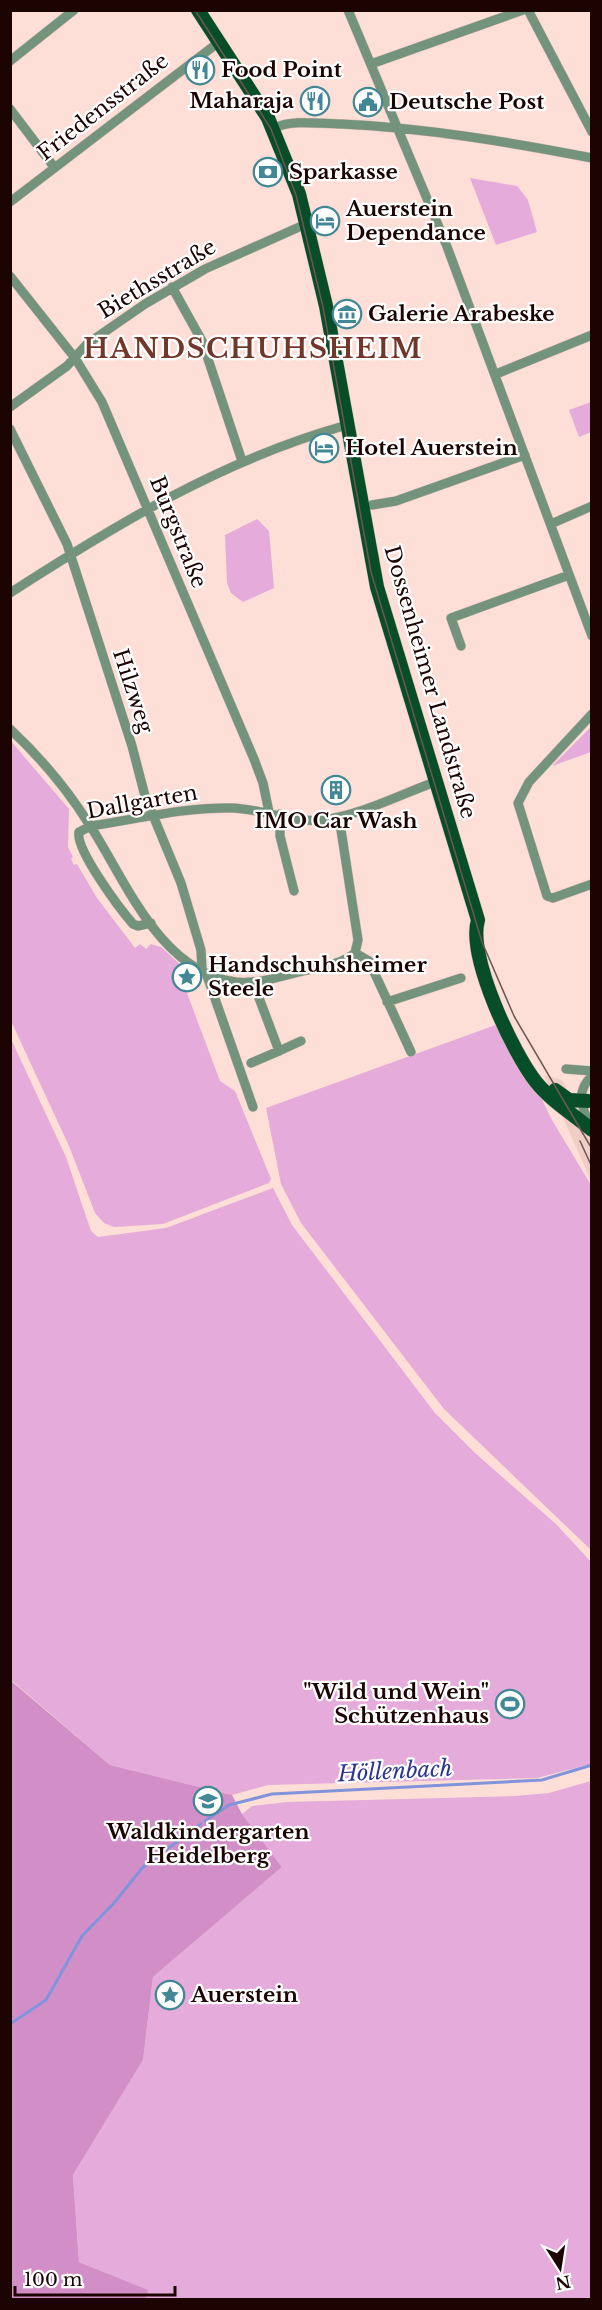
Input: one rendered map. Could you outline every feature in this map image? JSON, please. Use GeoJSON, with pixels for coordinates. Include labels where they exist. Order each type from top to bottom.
{"type":"FeatureCollection","features":[{"type":"Feature","properties":{"kind":"main road","name":"Dossenheimer Landstraße"},"geometry":{"type":"LineString","coordinates":[[198,10],[274,128],[289,165],[326,306],[377,586],[478,920],[476,942],[487,983],[522,1062],[541,1088],[591,1129]]}},
{"type":"Feature","properties":{"kind":"main road"},"geometry":{"type":"LineString","coordinates":[[522,1062],[537,1070],[565,1098],[587,1100]]}},
{"type":"Feature","properties":{"kind":"street"},"geometry":{"type":"LineString","coordinates":[[10,61],[74,10]]}},
{"type":"Feature","properties":{"kind":"street"},"geometry":{"type":"LineString","coordinates":[[348,10],[394,127],[446,244],[591,636]]}},
{"type":"Feature","properties":{"kind":"street"},"geometry":{"type":"LineString","coordinates":[[371,64],[526,10],[591,132]]}},
{"type":"Feature","properties":{"kind":"street","name":"Friedensstraße"},"geometry":{"type":"LineString","coordinates":[[10,202],[219,42]]}},
{"type":"Feature","properties":{"kind":"street"},"geometry":{"type":"LineString","coordinates":[[10,109],[54,167]]}},
{"type":"Feature","properties":{"kind":"street"},"geometry":{"type":"LineString","coordinates":[[274,128],[293,123],[394,127],[508,141],[591,158]]}},
{"type":"Feature","properties":{"kind":"street","name":"Biethsstraße"},"geometry":{"type":"LineString","coordinates":[[10,407],[75,358],[102,333],[172,287],[246,249],[306,224]]}},
{"type":"Feature","properties":{"kind":"street","name":"Burgstraße"},"geometry":{"type":"LineString","coordinates":[[10,276],[75,358],[112,422],[254,759],[263,783],[269,812]]}},
{"type":"Feature","properties":{"kind":"street"},"geometry":{"type":"LineString","coordinates":[[172,287],[202,341],[242,461]]}},
{"type":"Feature","properties":{"kind":"street"},"geometry":{"type":"LineString","coordinates":[[496,374],[591,335]]}},
{"type":"Feature","properties":{"kind":"street"},"geometry":{"type":"LineString","coordinates":[[10,593],[148,507],[242,461],[314,433],[347,424]]}},
{"type":"Feature","properties":{"kind":"street","name":"Hilzweg"},"geometry":{"type":"LineString","coordinates":[[10,429],[58,522],[132,746],[145,796],[177,873],[199,940],[204,972],[253,1107]]}},
{"type":"Feature","properties":{"kind":"street"},"geometry":{"type":"LineString","coordinates":[[372,505],[396,501],[525,455]]}},
{"type":"Feature","properties":{"kind":"street"},"geometry":{"type":"LineString","coordinates":[[551,524],[591,506]]}},
{"type":"Feature","properties":{"kind":"street"},"geometry":{"type":"LineString","coordinates":[[461,646],[451,618],[569,575]]}},
{"type":"Feature","properties":{"kind":"street"},"geometry":{"type":"LineString","coordinates":[[591,714],[529,782],[518,803],[547,896],[553,898],[591,884]]}},
{"type":"Feature","properties":{"kind":"street"},"geometry":{"type":"LineString","coordinates":[[10,729],[49,769],[91,826],[124,887],[151,923],[180,956],[204,972],[227,980],[253,982],[338,962],[355,953],[358,940],[339,817]]}},
{"type":"Feature","properties":{"kind":"street"},"geometry":{"type":"LineString","coordinates":[[269,812],[304,820],[339,817],[435,782]]}},
{"type":"Feature","properties":{"kind":"street","name":"Dallgarten"},"geometry":{"type":"LineString","coordinates":[[151,923],[138,926],[132,924],[90,861],[79,842],[78,834],[91,826],[216,808],[269,812]]}},
{"type":"Feature","properties":{"kind":"street"},"geometry":{"type":"LineString","coordinates":[[280,814],[280,836],[294,891]]}},
{"type":"Feature","properties":{"kind":"street"},"geometry":{"type":"LineString","coordinates":[[355,953],[369,961],[411,1052]]}},
{"type":"Feature","properties":{"kind":"street"},"geometry":{"type":"LineString","coordinates":[[387,1002],[461,978]]}},
{"type":"Feature","properties":{"kind":"street"},"geometry":{"type":"LineString","coordinates":[[253,982],[279,1051]]}},
{"type":"Feature","properties":{"kind":"street"},"geometry":{"type":"LineString","coordinates":[[251,1062],[302,1041]]}},
{"type":"Feature","properties":{"kind":"street"},"geometry":{"type":"LineString","coordinates":[[566,1069],[591,1071]]}},
{"type":"Feature","properties":{"kind":"street"},"geometry":{"type":"LineString","coordinates":[[587,1100],[591,1076]]}},
{"type":"Feature","properties":{"kind":"street","name":"Dossenheimer Landstraße"},"geometry":{"type":"LineString","coordinates":[[587,1100],[591,1129]]}},
{"type":"Feature","properties":{"kind":"shaded area"},"geometry":{"type":"Polygon","coordinates":[[[470,178],[517,186],[528,200],[537,232],[496,245],[470,178]]]}},
{"type":"Feature","properties":{"kind":"shaded area"},"geometry":{"type":"Polygon","coordinates":[[[591,402],[591,432],[579,437],[569,410],[591,402]]]}},
{"type":"Feature","properties":{"kind":"shaded area"},"geometry":{"type":"Polygon","coordinates":[[[257,519],[269,531],[274,588],[243,602],[231,593],[227,583],[225,535],[257,519]]]}},
{"type":"Feature","properties":{"kind":"shaded area"},"geometry":{"type":"Polygon","coordinates":[[[591,727],[591,752],[552,766],[591,727]]]}},
{"type":"Feature","properties":{"kind":"shaded area"},"geometry":{"type":"Polygon","coordinates":[[[10,740],[69,809],[68,847],[73,857],[71,859],[74,865],[77,864],[97,898],[135,948],[140,944],[146,949],[151,944],[161,947],[185,969],[181,977],[220,1081],[235,1091],[271,1179],[269,1183],[163,1224],[114,1227],[104,1223],[95,1213],[69,1146],[11,1021],[10,740]]]}},
{"type":"Feature","properties":{"kind":"shaded area"},"geometry":{"type":"Polygon","coordinates":[[[504,1022],[552,1120],[591,1185],[591,1550],[444,1409],[301,1223],[281,1184],[266,1108],[504,1022]]]}},
{"type":"Feature","properties":{"kind":"shaded area"},"geometry":{"type":"Polygon","coordinates":[[[10,1037],[66,1157],[91,1231],[98,1237],[166,1228],[273,1188],[292,1225],[435,1413],[475,1453],[556,1524],[591,1562],[591,1764],[537,1778],[268,1785],[232,1795],[110,1765],[11,1680],[10,1037]]]}},
{"type":"Feature","properties":{"kind":"shaded area"},"geometry":{"type":"Polygon","coordinates":[[[544,1075],[562,1080],[591,1133],[591,1181],[544,1075]]]}},
{"type":"Feature","properties":{"kind":"shaded area"},"geometry":{"type":"Polygon","coordinates":[[[10,1680],[110,1765],[232,1795],[242,1814],[282,1867],[153,1977],[143,2060],[73,2175],[79,2262],[148,2290],[146,2299],[11,2299],[10,1680]]]}},
{"type":"Feature","properties":{"kind":"shaded area"},"geometry":{"type":"Polygon","coordinates":[[[591,1781],[591,2299],[146,2299],[147,2290],[79,2262],[73,2175],[143,2060],[153,1977],[282,1867],[242,1814],[252,1806],[287,1802],[515,1796],[549,1793],[591,1781]]]}},
{"type":"Feature","properties":{"kind":"waterway","name":"Höllenbach"},"geometry":{"type":"LineString","coordinates":[[205,1821],[229,1805],[272,1794],[542,1780],[592,1765]]}},
{"type":"Feature","properties":{"kind":"waterway","name":"Höllenbach"},"geometry":{"type":"LineString","coordinates":[[10,2024],[46,2000],[82,1936],[114,1903],[143,1867],[201,1824]]}},
{"type":"Feature","properties":{"kind":"tram line"},"geometry":{"type":"LineString","coordinates":[[195,10],[271,129],[296,195],[323,307],[371,572],[482,942],[514,1016],[592,1149]]}},
{"type":"Feature","properties":{"kind":"tram line"},"geometry":{"type":"LineString","coordinates":[[580,1141],[592,1167]]}},
{"type":"Feature","properties":{"kind":"place","name":"Food Point"},"geometry":{"type":"Point","coordinates":[200,70]}},
{"type":"Feature","properties":{"kind":"place","name":"Maharaja"},"geometry":{"type":"Point","coordinates":[315,101]}},
{"type":"Feature","properties":{"kind":"place","name":"Deutsche Post"},"geometry":{"type":"Point","coordinates":[368,102]}},
{"type":"Feature","properties":{"kind":"place","name":"Sparkasse"},"geometry":{"type":"Point","coordinates":[268,172]}},
{"type":"Feature","properties":{"kind":"place","name":"Auerstein Dependance"},"geometry":{"type":"Point","coordinates":[325,221]}},
{"type":"Feature","properties":{"kind":"place","name":"Galerie Arabeske"},"geometry":{"type":"Point","coordinates":[347,314]}},
{"type":"Feature","properties":{"kind":"place","name":"Hotel Auerstein"},"geometry":{"type":"Point","coordinates":[324,448]}},
{"type":"Feature","properties":{"kind":"place","name":"IMO Car Wash"},"geometry":{"type":"Point","coordinates":[336,790]}},
{"type":"Feature","properties":{"kind":"place","name":"Handschuhsheimer Steele"},"geometry":{"type":"Point","coordinates":[187,977]}},
{"type":"Feature","properties":{"kind":"place","name":"\"Wild und Wein\" Schützenhaus"},"geometry":{"type":"Point","coordinates":[510,1704]}},
{"type":"Feature","properties":{"kind":"place","name":"Waldkindergarten Heidelberg"},"geometry":{"type":"Point","coordinates":[208,1801]}},
{"type":"Feature","properties":{"kind":"place","name":"Auerstein"},"geometry":{"type":"Point","coordinates":[170,1995]}},
{"type":"Feature","properties":{"kind":"district","name":"HANDSCHUHSHEIM"},"geometry":{"type":"Point","coordinates":[253,348]}}]}
